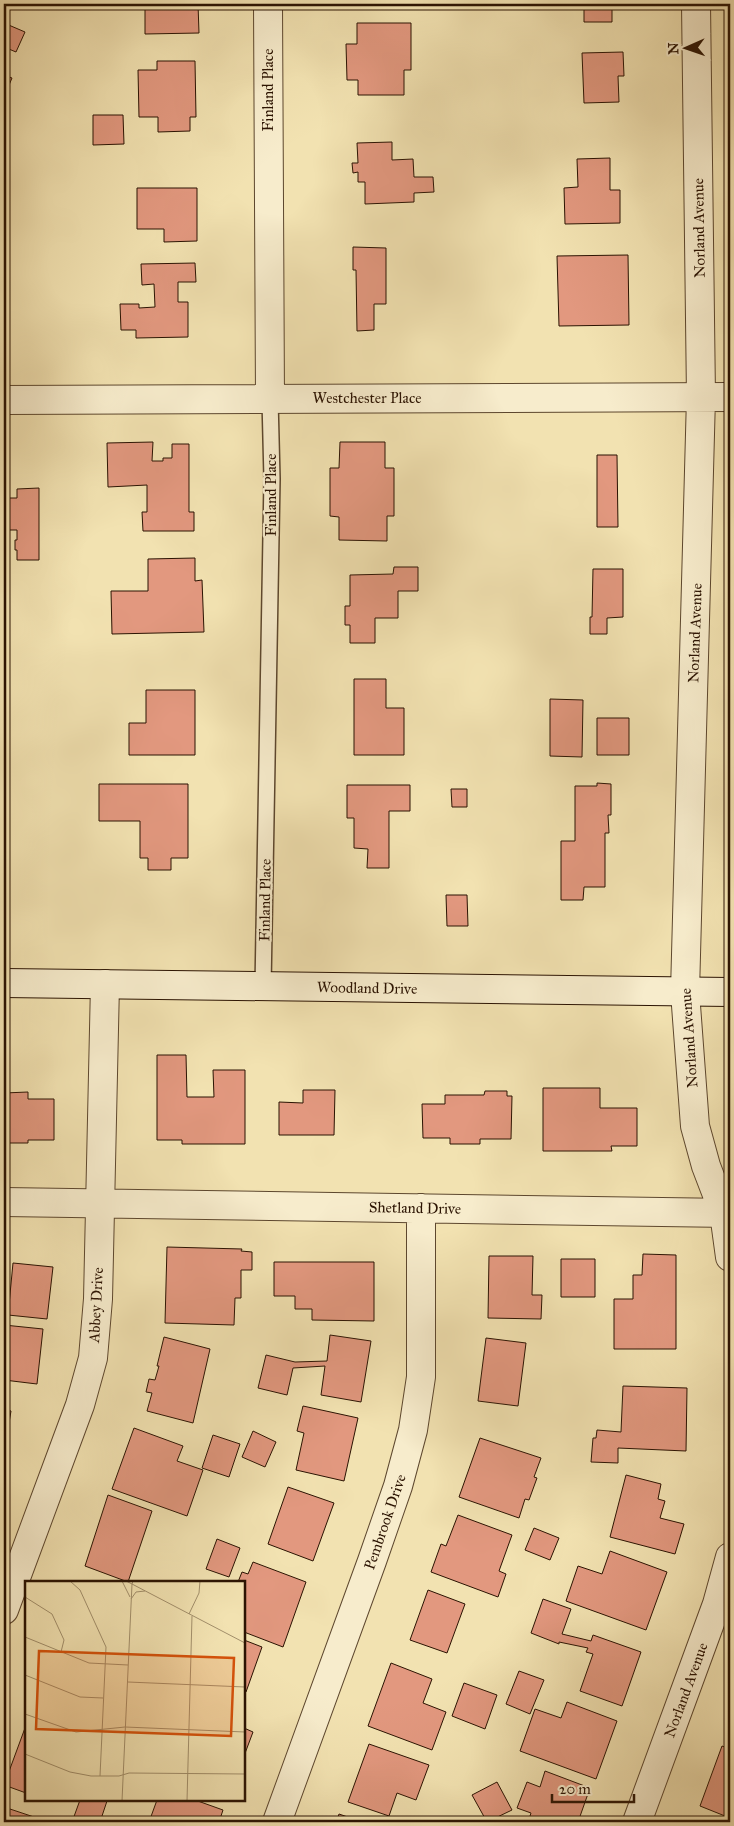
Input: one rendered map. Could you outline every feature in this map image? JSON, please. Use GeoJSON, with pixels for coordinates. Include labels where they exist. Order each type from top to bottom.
{"type":"FeatureCollection","features":[{"type":"Feature","properties":{"kind":"street","name":"Finland Place"},"geometry":{"type":"LineString","coordinates":[[268,4],[270,399]]}},
{"type":"Feature","properties":{"kind":"street","name":"Norland Avenue"},"geometry":{"type":"LineString","coordinates":[[696,4],[701,398],[685,992],[695,1126],[706,1166],[727,1213],[730,1257]]}},
{"type":"Feature","properties":{"kind":"street","name":"Westchester Place"},"geometry":{"type":"LineString","coordinates":[[4,400],[730,397]]}},
{"type":"Feature","properties":{"kind":"street","name":"Woodland Drive"},"geometry":{"type":"LineString","coordinates":[[4,983],[730,992]]}},
{"type":"Feature","properties":{"kind":"street","name":"Abbey Drive"},"geometry":{"type":"LineString","coordinates":[[4,1610],[80,1405],[93,1358],[98,1299],[105,984]]}},
{"type":"Feature","properties":{"kind":"street","name":"Shetland Drive"},"geometry":{"type":"LineString","coordinates":[[4,1202],[727,1213]]}},
{"type":"Feature","properties":{"kind":"street","name":"Pembrook Drive"},"geometry":{"type":"LineString","coordinates":[[277,1822],[372,1561],[398,1486],[413,1430],[421,1377],[420,1208]]}},
{"type":"Feature","properties":{"kind":"street","name":"Norland Avenue"},"geometry":{"type":"LineString","coordinates":[[638,1822],[717,1604],[730,1557]]}},
{"type":"Feature","properties":{"kind":"lane","name":"Finland Place"},"geometry":{"type":"LineString","coordinates":[[263,987],[272,479],[270,399]]}},
{"type":"Feature","properties":{"kind":"building"},"geometry":{"type":"Polygon","coordinates":[[[145,4],[198,4],[199,33],[145,34],[145,4]]]}},
{"type":"Feature","properties":{"kind":"building"},"geometry":{"type":"Polygon","coordinates":[[[584,4],[612,4],[612,22],[584,22],[584,4]]]}},
{"type":"Feature","properties":{"kind":"building"},"geometry":{"type":"Polygon","coordinates":[[[4,23],[25,32],[16,52],[4,47],[4,23]]]}},
{"type":"Feature","properties":{"kind":"building"},"geometry":{"type":"Polygon","coordinates":[[[357,23],[411,23],[411,70],[404,70],[404,95],[358,95],[358,80],[347,80],[346,44],[357,44],[357,23]]]}},
{"type":"Feature","properties":{"kind":"building"},"geometry":{"type":"Polygon","coordinates":[[[623,52],[624,76],[618,76],[619,102],[584,103],[582,53],[623,52]]]}},
{"type":"Feature","properties":{"kind":"building"},"geometry":{"type":"Polygon","coordinates":[[[157,61],[195,61],[196,117],[190,117],[190,131],[158,132],[158,117],[139,117],[138,70],[157,70],[157,61]]]}},
{"type":"Feature","properties":{"kind":"building"},"geometry":{"type":"Polygon","coordinates":[[[4,75],[12,78],[4,97],[4,75]]]}},
{"type":"Feature","properties":{"kind":"building"},"geometry":{"type":"Polygon","coordinates":[[[93,115],[123,115],[124,144],[93,145],[93,115]]]}},
{"type":"Feature","properties":{"kind":"building"},"geometry":{"type":"Polygon","coordinates":[[[392,142],[392,160],[413,159],[414,177],[433,177],[434,192],[414,193],[414,202],[365,204],[365,182],[358,182],[358,172],[353,173],[352,163],[358,163],[357,143],[392,142]]]}},
{"type":"Feature","properties":{"kind":"building"},"geometry":{"type":"Polygon","coordinates":[[[610,158],[610,190],[620,190],[620,223],[565,224],[564,188],[578,187],[577,159],[610,158]]]}},
{"type":"Feature","properties":{"kind":"building"},"geometry":{"type":"Polygon","coordinates":[[[137,188],[197,188],[197,241],[164,242],[164,229],[137,229],[137,188]]]}},
{"type":"Feature","properties":{"kind":"building"},"geometry":{"type":"Polygon","coordinates":[[[353,247],[386,248],[386,304],[374,304],[374,330],[357,331],[356,270],[353,270],[353,247]]]}},
{"type":"Feature","properties":{"kind":"building"},"geometry":{"type":"Polygon","coordinates":[[[628,255],[629,325],[559,326],[557,256],[628,255]]]}},
{"type":"Feature","properties":{"kind":"building"},"geometry":{"type":"Polygon","coordinates":[[[195,263],[196,282],[178,282],[178,302],[188,302],[188,337],[136,338],[136,330],[121,330],[120,304],[139,304],[139,308],[155,307],[154,284],[142,285],[141,264],[195,263]]]}},
{"type":"Feature","properties":{"kind":"building"},"geometry":{"type":"Polygon","coordinates":[[[153,442],[152,461],[163,461],[163,458],[172,458],[172,444],[189,444],[189,512],[194,512],[194,531],[143,531],[142,512],[147,512],[147,485],[108,487],[107,443],[153,442]]]}},
{"type":"Feature","properties":{"kind":"building"},"geometry":{"type":"Polygon","coordinates":[[[340,442],[385,442],[385,468],[394,468],[394,516],[387,516],[387,541],[339,540],[339,517],[330,516],[330,468],[339,468],[340,442]]]}},
{"type":"Feature","properties":{"kind":"building"},"geometry":{"type":"Polygon","coordinates":[[[597,455],[617,455],[618,527],[597,527],[597,455]]]}},
{"type":"Feature","properties":{"kind":"building"},"geometry":{"type":"Polygon","coordinates":[[[39,488],[39,560],[17,560],[15,540],[17,540],[17,530],[4,530],[4,498],[17,498],[17,489],[39,488]]]}},
{"type":"Feature","properties":{"kind":"building"},"geometry":{"type":"Polygon","coordinates":[[[195,558],[195,581],[202,580],[204,632],[112,634],[111,591],[148,591],[148,559],[195,558]]]}},
{"type":"Feature","properties":{"kind":"building"},"geometry":{"type":"Polygon","coordinates":[[[394,567],[418,567],[418,591],[398,591],[398,618],[375,618],[375,643],[350,643],[350,625],[345,625],[345,606],[350,606],[350,575],[393,574],[394,567]]]}},
{"type":"Feature","properties":{"kind":"building"},"geometry":{"type":"Polygon","coordinates":[[[593,569],[623,569],[623,617],[607,618],[607,634],[590,634],[593,569]]]}},
{"type":"Feature","properties":{"kind":"building"},"geometry":{"type":"Polygon","coordinates":[[[354,679],[386,679],[386,708],[404,708],[404,755],[354,755],[354,679]]]}},
{"type":"Feature","properties":{"kind":"building"},"geometry":{"type":"Polygon","coordinates":[[[146,690],[195,690],[195,755],[129,755],[129,723],[146,723],[146,690]]]}},
{"type":"Feature","properties":{"kind":"building"},"geometry":{"type":"Polygon","coordinates":[[[550,699],[583,700],[582,757],[550,756],[550,699]]]}},
{"type":"Feature","properties":{"kind":"building"},"geometry":{"type":"Polygon","coordinates":[[[597,718],[629,718],[629,755],[597,755],[597,718]]]}},
{"type":"Feature","properties":{"kind":"building"},"geometry":{"type":"Polygon","coordinates":[[[597,783],[611,784],[611,815],[608,815],[609,833],[605,833],[605,887],[584,887],[583,900],[561,900],[561,841],[575,841],[575,786],[597,786],[597,783]]]}},
{"type":"Feature","properties":{"kind":"building"},"geometry":{"type":"Polygon","coordinates":[[[99,784],[188,784],[188,858],[171,858],[171,870],[148,870],[148,858],[140,858],[140,821],[99,821],[99,784]]]}},
{"type":"Feature","properties":{"kind":"building"},"geometry":{"type":"Polygon","coordinates":[[[347,785],[410,785],[410,811],[389,811],[389,868],[367,868],[368,849],[354,848],[354,818],[347,818],[347,785]]]}},
{"type":"Feature","properties":{"kind":"building"},"geometry":{"type":"Polygon","coordinates":[[[451,789],[467,789],[467,807],[452,807],[451,789]]]}},
{"type":"Feature","properties":{"kind":"building"},"geometry":{"type":"Polygon","coordinates":[[[446,895],[467,895],[468,926],[447,926],[446,895]]]}},
{"type":"Feature","properties":{"kind":"building"},"geometry":{"type":"Polygon","coordinates":[[[157,1055],[186,1055],[187,1097],[214,1097],[213,1070],[245,1070],[245,1144],[182,1144],[182,1140],[157,1140],[157,1055]]]}},
{"type":"Feature","properties":{"kind":"building"},"geometry":{"type":"Polygon","coordinates":[[[543,1088],[600,1088],[600,1108],[637,1108],[637,1146],[611,1146],[612,1151],[543,1151],[543,1088]]]}},
{"type":"Feature","properties":{"kind":"building"},"geometry":{"type":"Polygon","coordinates":[[[303,1090],[335,1090],[334,1135],[279,1135],[279,1102],[303,1103],[303,1090]]]}},
{"type":"Feature","properties":{"kind":"building"},"geometry":{"type":"Polygon","coordinates":[[[485,1091],[507,1091],[507,1096],[512,1096],[511,1139],[480,1139],[480,1144],[450,1144],[450,1138],[423,1138],[422,1104],[445,1104],[445,1095],[484,1095],[485,1091]]]}},
{"type":"Feature","properties":{"kind":"building"},"geometry":{"type":"Polygon","coordinates":[[[28,1092],[28,1099],[54,1099],[54,1140],[28,1140],[28,1143],[4,1143],[4,1093],[28,1092]]]}},
{"type":"Feature","properties":{"kind":"building"},"geometry":{"type":"Polygon","coordinates":[[[167,1247],[242,1249],[241,1251],[252,1252],[252,1270],[241,1270],[241,1298],[235,1298],[234,1325],[165,1323],[167,1247]]]}},
{"type":"Feature","properties":{"kind":"building"},"geometry":{"type":"Polygon","coordinates":[[[643,1254],[676,1255],[676,1349],[614,1349],[614,1299],[633,1299],[633,1275],[642,1275],[643,1254]]]}},
{"type":"Feature","properties":{"kind":"building"},"geometry":{"type":"Polygon","coordinates":[[[489,1256],[533,1256],[532,1295],[542,1295],[541,1319],[488,1318],[489,1256]]]}},
{"type":"Feature","properties":{"kind":"building"},"geometry":{"type":"Polygon","coordinates":[[[561,1259],[595,1259],[595,1297],[561,1297],[561,1259]]]}},
{"type":"Feature","properties":{"kind":"building"},"geometry":{"type":"Polygon","coordinates":[[[274,1262],[374,1262],[374,1321],[312,1320],[312,1309],[295,1309],[295,1296],[274,1296],[274,1262]]]}},
{"type":"Feature","properties":{"kind":"building"},"geometry":{"type":"Polygon","coordinates":[[[13,1263],[53,1267],[47,1319],[8,1315],[13,1263]]]}},
{"type":"Feature","properties":{"kind":"building"},"geometry":{"type":"Polygon","coordinates":[[[4,1325],[43,1329],[37,1384],[4,1380],[4,1325]]]}},
{"type":"Feature","properties":{"kind":"building"},"geometry":{"type":"Polygon","coordinates":[[[330,1335],[371,1341],[361,1402],[321,1395],[325,1366],[293,1368],[287,1395],[258,1388],[266,1355],[295,1362],[327,1361],[330,1335]]]}},
{"type":"Feature","properties":{"kind":"building"},"geometry":{"type":"Polygon","coordinates":[[[164,1337],[210,1349],[193,1423],[147,1411],[152,1393],[146,1392],[149,1379],[155,1380],[164,1337]]]}},
{"type":"Feature","properties":{"kind":"building"},"geometry":{"type":"Polygon","coordinates":[[[486,1338],[526,1343],[518,1406],[478,1401],[486,1338]]]}},
{"type":"Feature","properties":{"kind":"building"},"geometry":{"type":"Polygon","coordinates":[[[623,1386],[687,1388],[686,1451],[618,1448],[618,1463],[591,1462],[593,1438],[596,1438],[597,1430],[621,1432],[623,1386]]]}},
{"type":"Feature","properties":{"kind":"building"},"geometry":{"type":"Polygon","coordinates":[[[303,1406],[358,1418],[344,1481],[296,1470],[304,1433],[297,1431],[303,1406]]]}},
{"type":"Feature","properties":{"kind":"building"},"geometry":{"type":"Polygon","coordinates":[[[4,1409],[11,1411],[4,1453],[4,1409]]]}},
{"type":"Feature","properties":{"kind":"building"},"geometry":{"type":"Polygon","coordinates":[[[134,1428],[183,1446],[177,1461],[203,1470],[187,1516],[112,1489],[134,1428]]]}},
{"type":"Feature","properties":{"kind":"building"},"geometry":{"type":"Polygon","coordinates":[[[253,1431],[276,1442],[265,1467],[242,1457],[253,1431]]]}},
{"type":"Feature","properties":{"kind":"building"},"geometry":{"type":"Polygon","coordinates":[[[213,1435],[240,1444],[229,1477],[202,1468],[213,1435]]]}},
{"type":"Feature","properties":{"kind":"building"},"geometry":{"type":"Polygon","coordinates":[[[480,1438],[541,1458],[534,1477],[537,1478],[529,1500],[525,1499],[519,1518],[459,1497],[480,1438]]]}},
{"type":"Feature","properties":{"kind":"building"},"geometry":{"type":"Polygon","coordinates":[[[626,1475],[661,1484],[658,1499],[665,1501],[660,1518],[684,1524],[675,1554],[610,1537],[626,1475]]]}},
{"type":"Feature","properties":{"kind":"building"},"geometry":{"type":"Polygon","coordinates":[[[288,1487],[334,1503],[313,1561],[268,1544],[288,1487]]]}},
{"type":"Feature","properties":{"kind":"building"},"geometry":{"type":"Polygon","coordinates":[[[108,1495],[152,1511],[128,1581],[85,1566],[108,1495]]]}},
{"type":"Feature","properties":{"kind":"building"},"geometry":{"type":"Polygon","coordinates":[[[458,1515],[512,1535],[499,1571],[506,1574],[498,1597],[431,1572],[441,1544],[446,1546],[458,1515]]]}},
{"type":"Feature","properties":{"kind":"building"},"geometry":{"type":"Polygon","coordinates":[[[534,1528],[559,1538],[550,1560],[525,1550],[534,1528]]]}},
{"type":"Feature","properties":{"kind":"building"},"geometry":{"type":"Polygon","coordinates":[[[217,1539],[240,1548],[229,1577],[206,1569],[217,1539]]]}},
{"type":"Feature","properties":{"kind":"building"},"geometry":{"type":"Polygon","coordinates":[[[610,1551],[667,1572],[646,1630],[566,1601],[578,1566],[602,1574],[610,1551]]]}},
{"type":"Feature","properties":{"kind":"building"},"geometry":{"type":"Polygon","coordinates":[[[253,1562],[306,1582],[283,1647],[245,1632],[245,1581],[238,1581],[242,1572],[248,1574],[253,1562]]]}},
{"type":"Feature","properties":{"kind":"building"},"geometry":{"type":"Polygon","coordinates":[[[428,1590],[465,1604],[447,1653],[410,1640],[428,1590]]]}},
{"type":"Feature","properties":{"kind":"building"},"geometry":{"type":"Polygon","coordinates":[[[543,1599],[571,1609],[562,1634],[591,1641],[593,1635],[641,1652],[622,1706],[580,1691],[593,1654],[586,1652],[588,1648],[559,1642],[559,1644],[531,1633],[543,1599]]]}},
{"type":"Feature","properties":{"kind":"building"},"geometry":{"type":"Polygon","coordinates":[[[245,1640],[262,1647],[245,1692],[245,1640]]]}},
{"type":"Feature","properties":{"kind":"building"},"geometry":{"type":"Polygon","coordinates":[[[391,1663],[432,1679],[423,1703],[446,1712],[432,1750],[368,1726],[391,1663]]]}},
{"type":"Feature","properties":{"kind":"building"},"geometry":{"type":"Polygon","coordinates":[[[519,1671],[544,1680],[530,1714],[506,1704],[519,1671]]]}},
{"type":"Feature","properties":{"kind":"building"},"geometry":{"type":"Polygon","coordinates":[[[464,1683],[497,1695],[485,1729],[452,1716],[464,1683]]]}},
{"type":"Feature","properties":{"kind":"building"},"geometry":{"type":"Polygon","coordinates":[[[567,1702],[617,1721],[596,1779],[520,1751],[535,1709],[561,1718],[567,1702]]]}},
{"type":"Feature","properties":{"kind":"building"},"geometry":{"type":"Polygon","coordinates":[[[25,1728],[25,1793],[4,1785],[25,1728]]]}},
{"type":"Feature","properties":{"kind":"building"},"geometry":{"type":"Polygon","coordinates":[[[245,1728],[253,1732],[245,1753],[245,1728]]]}},
{"type":"Feature","properties":{"kind":"building"},"geometry":{"type":"Polygon","coordinates":[[[369,1744],[429,1765],[416,1800],[397,1793],[389,1816],[348,1802],[369,1744]]]}},
{"type":"Feature","properties":{"kind":"building"},"geometry":{"type":"Polygon","coordinates":[[[722,1746],[730,1749],[730,1818],[700,1806],[722,1746]]]}},
{"type":"Feature","properties":{"kind":"building"},"geometry":{"type":"Polygon","coordinates":[[[545,1771],[590,1788],[578,1822],[528,1822],[531,1813],[517,1808],[527,1782],[540,1787],[545,1771]]]}},
{"type":"Feature","properties":{"kind":"building"},"geometry":{"type":"Polygon","coordinates":[[[497,1782],[512,1810],[487,1822],[472,1795],[497,1782]]]}},
{"type":"Feature","properties":{"kind":"building"},"geometry":{"type":"Polygon","coordinates":[[[80,1801],[107,1801],[100,1822],[72,1822],[80,1801]]]}},
{"type":"Feature","properties":{"kind":"building"},"geometry":{"type":"Polygon","coordinates":[[[157,1801],[198,1801],[223,1810],[219,1822],[149,1822],[157,1801]]]}},
{"type":"Feature","properties":{"kind":"building"},"geometry":{"type":"Polygon","coordinates":[[[4,1807],[49,1822],[4,1822],[4,1807]]]}},
{"type":"Feature","properties":{"kind":"building"},"geometry":{"type":"Polygon","coordinates":[[[339,1814],[362,1822],[336,1822],[339,1814]]]}}]}
